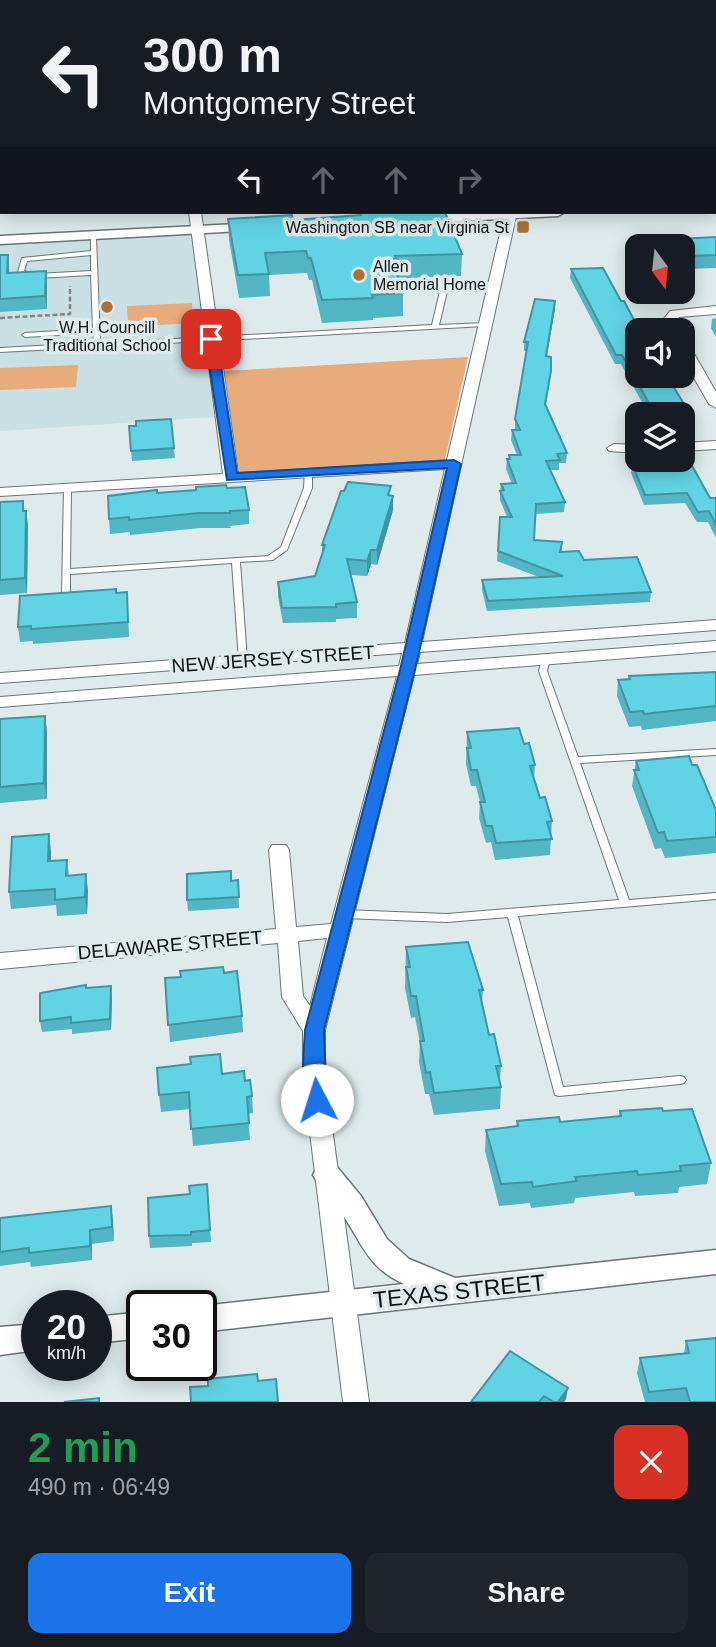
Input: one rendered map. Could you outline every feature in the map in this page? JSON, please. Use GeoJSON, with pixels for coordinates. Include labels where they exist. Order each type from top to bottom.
{"type":"FeatureCollection","features":[{"type":"Feature","properties":{"kind":"street"},"geometry":{"type":"LineString","coordinates":[[195,214],[231,477]]}},
{"type":"Feature","properties":{"kind":"street"},"geometry":{"type":"LineString","coordinates":[[404,220],[496,214]]}},
{"type":"Feature","properties":{"kind":"street"},"geometry":{"type":"LineString","coordinates":[[356,1402],[314,1075],[314,1030],[413,648],[511,214]]}},
{"type":"Feature","properties":{"kind":"street"},"geometry":{"type":"LineString","coordinates":[[0,240],[266,227]]}},
{"type":"Feature","properties":{"kind":"street"},"geometry":{"type":"LineString","coordinates":[[671,318],[675,314],[716,310]]}},
{"type":"Feature","properties":{"kind":"street"},"geometry":{"type":"LineString","coordinates":[[695,368],[716,404]]}},
{"type":"Feature","properties":{"kind":"street"},"geometry":{"type":"LineString","coordinates":[[695,446],[716,445]]}},
{"type":"Feature","properties":{"kind":"street"},"geometry":{"type":"LineString","coordinates":[[614,448],[625,448]]}},
{"type":"Feature","properties":{"kind":"street"},"geometry":{"type":"LineString","coordinates":[[0,492],[454,464]]}},
{"type":"Feature","properties":{"kind":"street","name":"NEW JERSEY STREET"},"geometry":{"type":"LineString","coordinates":[[0,678],[716,625]]}},
{"type":"Feature","properties":{"kind":"street"},"geometry":{"type":"LineString","coordinates":[[540,639],[546,659]]}},
{"type":"Feature","properties":{"kind":"street","name":"NEW JERSEY STREET"},"geometry":{"type":"LineString","coordinates":[[0,702],[716,646]]}},
{"type":"Feature","properties":{"kind":"street"},"geometry":{"type":"LineString","coordinates":[[243,660],[245,682]]}},
{"type":"Feature","properties":{"kind":"street"},"geometry":{"type":"LineString","coordinates":[[279,850],[293,997],[314,1030]]}},
{"type":"Feature","properties":{"kind":"street","name":"DELAWARE STREET"},"geometry":{"type":"LineString","coordinates":[[0,961],[289,934],[342,922]]}},
{"type":"Feature","properties":{"kind":"street"},"geometry":{"type":"LineString","coordinates":[[327,1175],[351,1204],[377,1248],[399,1268],[456,1292]]}},
{"type":"Feature","properties":{"kind":"street","name":"TEXAS STREET"},"geometry":{"type":"LineString","coordinates":[[217,1317],[716,1262]]}},
{"type":"Feature","properties":{"kind":"street"},"geometry":{"type":"LineString","coordinates":[[0,1341],[21,1339]]}},
{"type":"Feature","properties":{"kind":"lane"},"geometry":{"type":"LineString","coordinates":[[93,236],[97,344]]}},
{"type":"Feature","properties":{"kind":"lane"},"geometry":{"type":"LineString","coordinates":[[93,253],[35,256],[24,259],[21,272],[37,276],[94,273]]}},
{"type":"Feature","properties":{"kind":"lane"},"geometry":{"type":"LineString","coordinates":[[409,279],[495,284]]}},
{"type":"Feature","properties":{"kind":"lane"},"geometry":{"type":"LineString","coordinates":[[435,327],[446,281]]}},
{"type":"Feature","properties":{"kind":"lane"},"geometry":{"type":"LineString","coordinates":[[0,350],[485,324]]}},
{"type":"Feature","properties":{"kind":"lane"},"geometry":{"type":"LineString","coordinates":[[25,335],[96,331]]}},
{"type":"Feature","properties":{"kind":"lane"},"geometry":{"type":"LineString","coordinates":[[66,572],[271,558],[284,548],[308,488],[308,472]]}},
{"type":"Feature","properties":{"kind":"lane"},"geometry":{"type":"LineString","coordinates":[[66,596],[67,488]]}},
{"type":"Feature","properties":{"kind":"lane"},"geometry":{"type":"LineString","coordinates":[[236,562],[243,660]]}},
{"type":"Feature","properties":{"kind":"lane"},"geometry":{"type":"LineString","coordinates":[[546,659],[543,671],[625,902]]}},
{"type":"Feature","properties":{"kind":"lane"},"geometry":{"type":"LineString","coordinates":[[575,760],[716,752]]}},
{"type":"Feature","properties":{"kind":"lane"},"geometry":{"type":"LineString","coordinates":[[342,922],[447,918],[716,895]]}},
{"type":"Feature","properties":{"kind":"lane"},"geometry":{"type":"LineString","coordinates":[[512,913],[559,1092],[680,1080]]}},
{"type":"Feature","properties":{"kind":"path"},"geometry":{"type":"LineString","coordinates":[[0,317],[70,314],[70,279]]}},
{"type":"Feature","properties":{"kind":"shaded area","name":"W.H. Councill Traditional School"},"geometry":{"type":"Polygon","coordinates":[[[204,233],[230,416],[0,431],[0,243],[204,233]]]}},
{"type":"Feature","properties":{"kind":"shaded area"},"geometry":{"type":"Polygon","coordinates":[[[192,303],[193,323],[128,327],[127,306],[192,303]]]}},
{"type":"Feature","properties":{"kind":"shaded area"},"geometry":{"type":"Polygon","coordinates":[[[468,357],[445,459],[239,472],[224,371],[468,357]]]}},
{"type":"Feature","properties":{"kind":"shaded area"},"geometry":{"type":"Polygon","coordinates":[[[78,365],[76,387],[0,390],[0,368],[78,365]]]}},
{"type":"Feature","properties":{"kind":"building"},"geometry":{"type":"Polygon","coordinates":[[[446,214],[462,254],[395,256],[396,259],[392,259],[403,293],[372,295],[373,298],[322,300],[311,258],[308,258],[306,251],[265,253],[269,274],[238,275],[228,219],[292,215],[293,220],[361,215],[446,214]]]}},
{"type":"Feature","properties":{"kind":"building"},"geometry":{"type":"Polygon","coordinates":[[[716,237],[716,255],[695,256],[695,238],[716,237]]]}},
{"type":"Feature","properties":{"kind":"building"},"geometry":{"type":"Polygon","coordinates":[[[0,255],[8,255],[7,273],[46,271],[45,296],[0,299],[0,255]]]}},
{"type":"Feature","properties":{"kind":"building"},"geometry":{"type":"Polygon","coordinates":[[[603,268],[621,301],[624,301],[633,318],[625,318],[625,360],[622,355],[616,355],[571,269],[603,268]]]}},
{"type":"Feature","properties":{"kind":"building"},"geometry":{"type":"Polygon","coordinates":[[[535,299],[555,301],[546,356],[551,357],[551,371],[545,404],[567,453],[557,454],[560,460],[546,461],[565,502],[536,504],[534,540],[562,542],[560,552],[579,551],[584,560],[637,557],[651,592],[488,601],[482,580],[563,576],[498,551],[500,517],[512,517],[500,491],[504,490],[501,484],[516,483],[507,459],[510,459],[509,455],[521,455],[512,430],[520,430],[515,419],[528,342],[524,342],[535,299]]]}},
{"type":"Feature","properties":{"kind":"building"},"geometry":{"type":"Polygon","coordinates":[[[641,388],[674,388],[683,402],[648,402],[641,388]]]}},
{"type":"Feature","properties":{"kind":"building"},"geometry":{"type":"Polygon","coordinates":[[[171,419],[174,448],[131,451],[129,426],[136,426],[136,421],[171,419]]]}},
{"type":"Feature","properties":{"kind":"building"},"geometry":{"type":"Polygon","coordinates":[[[695,471],[710,498],[716,498],[716,525],[709,511],[698,512],[687,493],[645,495],[635,472],[695,471]]]}},
{"type":"Feature","properties":{"kind":"building"},"geometry":{"type":"Polygon","coordinates":[[[348,482],[391,486],[388,495],[393,496],[377,550],[371,550],[367,561],[347,559],[357,602],[336,604],[336,607],[282,608],[278,582],[315,576],[325,545],[322,545],[341,491],[344,491],[348,482]]]}},
{"type":"Feature","properties":{"kind":"building"},"geometry":{"type":"Polygon","coordinates":[[[226,485],[227,488],[245,487],[249,510],[129,520],[129,517],[109,519],[108,496],[157,490],[157,493],[196,490],[196,487],[226,485]]]}},
{"type":"Feature","properties":{"kind":"building"},"geometry":{"type":"Polygon","coordinates":[[[23,501],[23,511],[26,511],[25,578],[0,580],[0,502],[23,501]]]}},
{"type":"Feature","properties":{"kind":"building"},"geometry":{"type":"Polygon","coordinates":[[[116,589],[116,593],[127,592],[128,622],[31,629],[31,626],[18,627],[20,596],[116,589]]]}},
{"type":"Feature","properties":{"kind":"building"},"geometry":{"type":"Polygon","coordinates":[[[716,672],[716,706],[644,714],[643,711],[630,712],[618,680],[630,679],[629,676],[716,672]]]}},
{"type":"Feature","properties":{"kind":"building"},"geometry":{"type":"Polygon","coordinates":[[[45,716],[44,783],[0,787],[0,719],[45,716]]]}},
{"type":"Feature","properties":{"kind":"building"},"geometry":{"type":"Polygon","coordinates":[[[519,728],[524,744],[529,743],[535,765],[530,766],[540,798],[545,797],[552,821],[547,822],[552,839],[496,843],[492,826],[486,826],[480,802],[485,802],[477,770],[471,770],[467,748],[471,748],[467,732],[519,728]]]}},
{"type":"Feature","properties":{"kind":"building"},"geometry":{"type":"Polygon","coordinates":[[[689,756],[692,765],[697,765],[716,810],[716,837],[667,841],[664,832],[658,833],[634,770],[639,770],[636,761],[689,756]]]}},
{"type":"Feature","properties":{"kind":"building"},"geometry":{"type":"Polygon","coordinates":[[[49,834],[48,861],[67,860],[66,876],[86,874],[85,897],[55,900],[55,889],[9,892],[12,837],[49,834]]]}},
{"type":"Feature","properties":{"kind":"building"},"geometry":{"type":"Polygon","coordinates":[[[231,871],[231,881],[238,880],[239,897],[187,900],[187,874],[231,871]]]}},
{"type":"Feature","properties":{"kind":"building"},"geometry":{"type":"Polygon","coordinates":[[[468,942],[483,990],[479,990],[489,1035],[494,1034],[501,1066],[496,1066],[501,1087],[434,1093],[430,1072],[426,1073],[420,1041],[424,1041],[416,996],[411,996],[406,947],[468,942]]]}},
{"type":"Feature","properties":{"kind":"building"},"geometry":{"type":"Polygon","coordinates":[[[223,967],[224,973],[237,971],[242,1016],[168,1025],[165,978],[181,977],[180,971],[223,967]]]}},
{"type":"Feature","properties":{"kind":"building"},"geometry":{"type":"Polygon","coordinates":[[[86,985],[86,988],[111,986],[110,1019],[71,1023],[71,1017],[40,1021],[40,993],[86,985]]]}},
{"type":"Feature","properties":{"kind":"building"},"geometry":{"type":"Polygon","coordinates":[[[220,1054],[222,1074],[244,1071],[245,1081],[250,1080],[252,1096],[247,1097],[249,1123],[191,1129],[189,1092],[159,1095],[157,1068],[191,1064],[190,1057],[220,1054]]]}},
{"type":"Feature","properties":{"kind":"building"},"geometry":{"type":"Polygon","coordinates":[[[662,1108],[663,1111],[692,1109],[711,1163],[680,1166],[681,1171],[638,1175],[637,1171],[575,1177],[577,1181],[533,1187],[532,1182],[501,1184],[486,1130],[518,1126],[517,1121],[559,1117],[560,1122],[621,1116],[620,1111],[662,1108]]]}},
{"type":"Feature","properties":{"kind":"building"},"geometry":{"type":"Polygon","coordinates":[[[207,1184],[210,1230],[191,1232],[191,1235],[149,1236],[148,1198],[190,1194],[189,1186],[207,1184]]]}},
{"type":"Feature","properties":{"kind":"building"},"geometry":{"type":"Polygon","coordinates":[[[111,1206],[112,1227],[90,1230],[90,1246],[29,1253],[29,1248],[0,1252],[0,1218],[111,1206]]]}},
{"type":"Feature","properties":{"kind":"building"},"geometry":{"type":"Polygon","coordinates":[[[716,1338],[716,1402],[690,1402],[686,1388],[649,1392],[640,1358],[689,1353],[686,1341],[716,1338]]]}},
{"type":"Feature","properties":{"kind":"building"},"geometry":{"type":"Polygon","coordinates":[[[510,1351],[568,1388],[558,1402],[544,1396],[539,1402],[471,1402],[510,1351]]]}},
{"type":"Feature","properties":{"kind":"building"},"geometry":{"type":"Polygon","coordinates":[[[257,1374],[258,1381],[276,1379],[278,1402],[191,1402],[190,1387],[208,1386],[208,1381],[217,1381],[217,1378],[257,1374]]]}},
{"type":"Feature","properties":{"kind":"building"},"geometry":{"type":"Polygon","coordinates":[[[99,1398],[99,1402],[64,1402],[99,1398]]]}},
{"type":"Feature","properties":{"kind":"place","name":"Washington SB near Virginia St"},"geometry":{"type":"Point","coordinates":[523,227]}},
{"type":"Feature","properties":{"kind":"place","name":"Allen Memorial Home"},"geometry":{"type":"Point","coordinates":[359,275]}},
{"type":"Feature","properties":{"kind":"place","name":"W.H. Councill Traditional School"},"geometry":{"type":"Point","coordinates":[107,307]}},
{"type":"Feature","properties":{"kind":"route"},"geometry":{"type":"LineString","coordinates":[[211,339],[231,477],[454,464],[407,670],[314,1030],[317,1100]]}}]}
